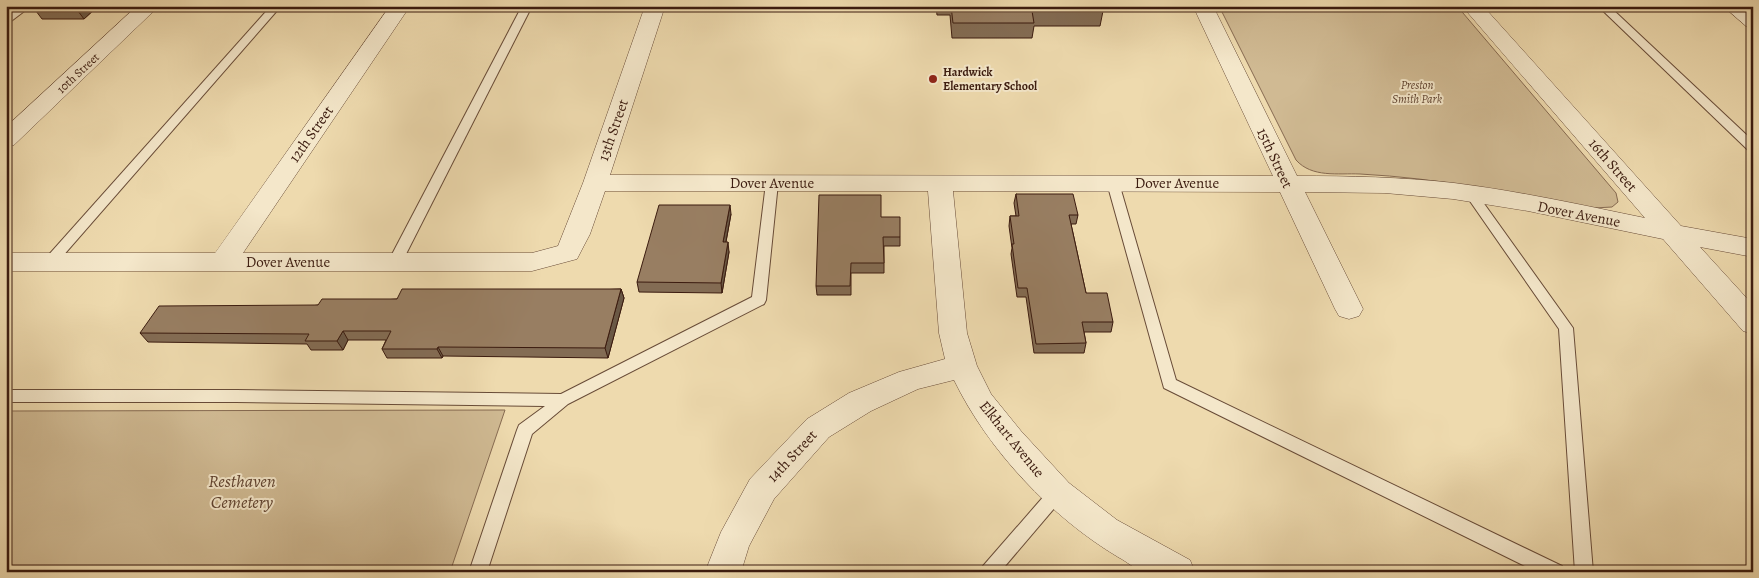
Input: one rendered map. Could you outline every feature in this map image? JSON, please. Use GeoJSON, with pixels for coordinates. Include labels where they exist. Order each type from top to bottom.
{"type":"FeatureCollection","features":[{"type":"Feature","properties":{"kind":"street","name":"10th Street"},"geometry":{"type":"LineString","coordinates":[[6,140],[149,6]]}},
{"type":"Feature","properties":{"kind":"street","name":"12th Street"},"geometry":{"type":"LineString","coordinates":[[222,263],[400,6]]}},
{"type":"Feature","properties":{"kind":"street","name":"13th Street"},"geometry":{"type":"LineString","coordinates":[[568,253],[577,234],[595,183],[655,6]]}},
{"type":"Feature","properties":{"kind":"street","name":"15th Street"},"geometry":{"type":"LineString","coordinates":[[1202,6],[1349,309]]}},
{"type":"Feature","properties":{"kind":"street","name":"16th Street"},"geometry":{"type":"LineString","coordinates":[[1472,6],[1753,324]]}},
{"type":"Feature","properties":{"kind":"street"},"geometry":{"type":"LineString","coordinates":[[1733,6],[1753,22]]}},
{"type":"Feature","properties":{"kind":"street","name":"Dover Avenue"},"geometry":{"type":"LineString","coordinates":[[595,183],[940,182],[1398,186],[1471,194],[1753,248]]}},
{"type":"Feature","properties":{"kind":"street","name":"Elkhart Avenue"},"geometry":{"type":"LineString","coordinates":[[940,182],[953,333],[962,366],[980,402],[1057,494],[1105,531],[1177,572]]}},
{"type":"Feature","properties":{"kind":"street","name":"Dover Avenue"},"geometry":{"type":"LineString","coordinates":[[6,262],[532,262],[568,253]]}},
{"type":"Feature","properties":{"kind":"street","name":"14th Street"},"geometry":{"type":"LineString","coordinates":[[723,572],[733,543],[762,489],[818,428],[860,402],[910,380],[962,366]]}},
{"type":"Feature","properties":{"kind":"lane"},"geometry":{"type":"LineString","coordinates":[[6,22],[26,6]]}},
{"type":"Feature","properties":{"kind":"lane"},"geometry":{"type":"LineString","coordinates":[[50,262],[276,6]]}},
{"type":"Feature","properties":{"kind":"lane"},"geometry":{"type":"LineString","coordinates":[[395,262],[527,6]]}},
{"type":"Feature","properties":{"kind":"lane"},"geometry":{"type":"LineString","coordinates":[[1603,6],[1753,148]]}},
{"type":"Feature","properties":{"kind":"lane"},"geometry":{"type":"LineString","coordinates":[[478,572],[526,430],[563,400],[759,300],[772,183]]}},
{"type":"Feature","properties":{"kind":"lane"},"geometry":{"type":"LineString","coordinates":[[1113,183],[1169,384],[1556,572]]}},
{"type":"Feature","properties":{"kind":"lane"},"geometry":{"type":"LineString","coordinates":[[1471,194],[1566,328],[1584,572]]}},
{"type":"Feature","properties":{"kind":"lane"},"geometry":{"type":"LineString","coordinates":[[6,396],[236,396],[563,400]]}},
{"type":"Feature","properties":{"kind":"lane"},"geometry":{"type":"LineString","coordinates":[[989,572],[1057,494]]}},
{"type":"Feature","properties":{"kind":"green space","name":"Preston Smith Park"},"geometry":{"type":"Polygon","coordinates":[[[1219,6],[1457,6],[1616,193],[1618,202],[1612,207],[1594,208],[1507,192],[1419,179],[1326,173],[1310,170],[1296,160],[1219,6]]]}},
{"type":"Feature","properties":{"kind":"green space","name":"Resthaven Cemetery"},"geometry":{"type":"Polygon","coordinates":[[[505,410],[450,572],[6,572],[6,411],[505,410]]]}},
{"type":"Feature","properties":{"kind":"building"},"geometry":{"type":"Polygon","coordinates":[[[42,6],[83,6],[78,11],[36,11],[42,6]]]}},
{"type":"Feature","properties":{"kind":"building"},"geometry":{"type":"Polygon","coordinates":[[[951,6],[1101,6],[1103,11],[1032,11],[1034,23],[953,23],[951,6]]]}},
{"type":"Feature","properties":{"kind":"building"},"geometry":{"type":"Polygon","coordinates":[[[1016,194],[1073,194],[1078,215],[1069,215],[1086,293],[1107,293],[1113,322],[1082,322],[1086,343],[1036,344],[1027,288],[1018,288],[1012,244],[1014,244],[1010,216],[1019,216],[1016,194]]]}},
{"type":"Feature","properties":{"kind":"building"},"geometry":{"type":"Polygon","coordinates":[[[819,195],[881,195],[881,217],[900,217],[900,237],[883,237],[884,263],[851,263],[850,286],[816,286],[819,195]]]}},
{"type":"Feature","properties":{"kind":"building"},"geometry":{"type":"Polygon","coordinates":[[[659,205],[730,205],[723,242],[728,242],[721,283],[637,282],[659,205]]]}},
{"type":"Feature","properties":{"kind":"building"},"geometry":{"type":"Polygon","coordinates":[[[402,289],[621,289],[605,348],[438,347],[437,349],[382,349],[391,331],[343,331],[337,341],[305,341],[309,334],[140,333],[159,306],[318,305],[322,299],[397,299],[402,289]]]}},
{"type":"Feature","properties":{"kind":"place","name":"Hardwick Elementary School"},"geometry":{"type":"Point","coordinates":[933,79]}}]}
